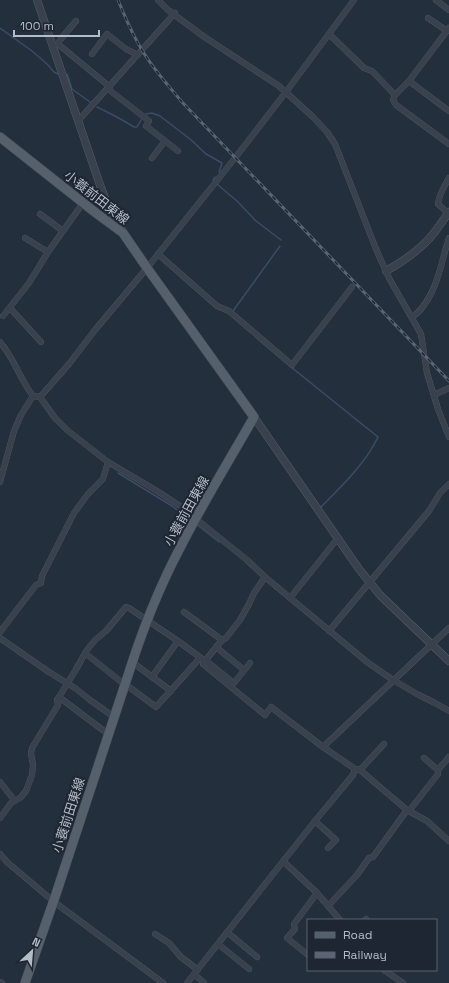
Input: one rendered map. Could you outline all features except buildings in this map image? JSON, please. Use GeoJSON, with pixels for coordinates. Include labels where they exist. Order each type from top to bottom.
{"type":"FeatureCollection","features":[{"type":"Feature","properties":{"kind":"main road","name":"小蓑前田東線"},"geometry":{"type":"LineString","coordinates":[[0,137],[123,233],[254,416],[178,551],[147,620],[25,983]]}},
{"type":"Feature","properties":{"kind":"street"},"geometry":{"type":"LineString","coordinates":[[37,0],[56,46],[78,122],[100,185],[123,233]]}},
{"type":"Feature","properties":{"kind":"street"},"geometry":{"type":"LineString","coordinates":[[158,0],[168,10],[203,36],[286,92],[313,117],[335,144],[376,249],[386,271],[420,334],[434,396],[449,437]]}},
{"type":"Feature","properties":{"kind":"street"},"geometry":{"type":"LineString","coordinates":[[40,397],[69,364],[95,330],[147,268],[286,92],[354,0]]}},
{"type":"Feature","properties":{"kind":"street"},"geometry":{"type":"LineString","coordinates":[[436,0],[449,10]]}},
{"type":"Feature","properties":{"kind":"street"},"geometry":{"type":"LineString","coordinates":[[78,122],[175,14]]}},
{"type":"Feature","properties":{"kind":"street"},"geometry":{"type":"LineString","coordinates":[[428,18],[448,30],[409,81],[395,94],[393,100],[396,105],[449,144]]}},
{"type":"Feature","properties":{"kind":"street"},"geometry":{"type":"LineString","coordinates":[[56,46],[76,21]]}},
{"type":"Feature","properties":{"kind":"street"},"geometry":{"type":"LineString","coordinates":[[92,54],[107,34],[126,49],[138,55]]}},
{"type":"Feature","properties":{"kind":"street"},"geometry":{"type":"LineString","coordinates":[[329,34],[364,68],[372,71],[395,94]]}},
{"type":"Feature","properties":{"kind":"street"},"geometry":{"type":"LineString","coordinates":[[56,46],[149,121],[146,126],[178,151]]}},
{"type":"Feature","properties":{"kind":"street"},"geometry":{"type":"LineString","coordinates":[[409,81],[449,111]]}},
{"type":"Feature","properties":{"kind":"street"},"geometry":{"type":"LineString","coordinates":[[152,158],[165,141]]}},
{"type":"Feature","properties":{"kind":"street"},"geometry":{"type":"LineString","coordinates":[[386,271],[400,263],[425,242],[449,213],[443,210],[438,204],[441,190],[449,178]]}},
{"type":"Feature","properties":{"kind":"street"},"geometry":{"type":"LineString","coordinates":[[3,316],[29,283],[48,252],[83,203]]}},
{"type":"Feature","properties":{"kind":"street"},"geometry":{"type":"LineString","coordinates":[[40,214],[63,231]]}},
{"type":"Feature","properties":{"kind":"street"},"geometry":{"type":"LineString","coordinates":[[25,238],[48,252]]}},
{"type":"Feature","properties":{"kind":"street"},"geometry":{"type":"LineString","coordinates":[[412,317],[421,310],[434,288],[449,238]]}},
{"type":"Feature","properties":{"kind":"street"},"geometry":{"type":"LineString","coordinates":[[158,254],[217,306],[229,311],[292,364],[352,287]]}},
{"type":"Feature","properties":{"kind":"street"},"geometry":{"type":"LineString","coordinates":[[10,308],[41,342]]}},
{"type":"Feature","properties":{"kind":"street"},"geometry":{"type":"LineString","coordinates":[[0,342],[33,396],[40,397],[55,418],[67,430],[108,462],[157,491],[196,518],[367,662],[393,680],[449,711]]}},
{"type":"Feature","properties":{"kind":"street"},"geometry":{"type":"LineString","coordinates":[[434,396],[449,388]]}},
{"type":"Feature","properties":{"kind":"street"},"geometry":{"type":"LineString","coordinates":[[0,482],[14,431],[21,415],[33,396]]}},
{"type":"Feature","properties":{"kind":"street"},"geometry":{"type":"LineString","coordinates":[[254,416],[369,582],[380,595],[449,661]]}},
{"type":"Feature","properties":{"kind":"street"},"geometry":{"type":"LineString","coordinates":[[0,632],[36,585],[41,583],[42,576],[74,513],[88,494],[103,480],[108,462]]}},
{"type":"Feature","properties":{"kind":"street"},"geometry":{"type":"LineString","coordinates":[[329,631],[429,511],[440,493],[449,484]]}},
{"type":"Feature","properties":{"kind":"street"},"geometry":{"type":"LineString","coordinates":[[290,598],[338,538]]}},
{"type":"Feature","properties":{"kind":"street"},"geometry":{"type":"LineString","coordinates":[[85,653],[156,707],[171,690],[222,640],[226,638],[240,620],[254,593],[265,577]]}},
{"type":"Feature","properties":{"kind":"street"},"geometry":{"type":"LineString","coordinates":[[0,818],[11,802],[20,798],[26,791],[32,775],[33,765],[30,754],[32,748],[58,705],[59,697],[85,653],[126,607],[178,641],[234,683],[250,663]]}},
{"type":"Feature","properties":{"kind":"street"},"geometry":{"type":"LineString","coordinates":[[184,612],[222,640]]}},
{"type":"Feature","properties":{"kind":"street"},"geometry":{"type":"LineString","coordinates":[[323,747],[431,644],[448,631]]}},
{"type":"Feature","properties":{"kind":"street"},"geometry":{"type":"LineString","coordinates":[[0,638],[49,672],[68,683],[114,717]]}},
{"type":"Feature","properties":{"kind":"street"},"geometry":{"type":"LineString","coordinates":[[152,677],[178,641]]}},
{"type":"Feature","properties":{"kind":"street"},"geometry":{"type":"LineString","coordinates":[[216,647],[244,670]]}},
{"type":"Feature","properties":{"kind":"street"},"geometry":{"type":"LineString","coordinates":[[203,660],[203,664],[265,715],[271,707],[323,747],[358,770],[408,811],[427,821],[449,841]]}},
{"type":"Feature","properties":{"kind":"street"},"geometry":{"type":"LineString","coordinates":[[132,662],[171,690]]}},
{"type":"Feature","properties":{"kind":"street"},"geometry":{"type":"LineString","coordinates":[[59,697],[108,734]]}},
{"type":"Feature","properties":{"kind":"street"},"geometry":{"type":"LineString","coordinates":[[187,983],[315,821],[353,775],[384,744]]}},
{"type":"Feature","properties":{"kind":"street"},"geometry":{"type":"LineString","coordinates":[[328,906],[357,875],[369,858],[373,857],[438,774],[438,770],[449,757]]}},
{"type":"Feature","properties":{"kind":"street"},"geometry":{"type":"LineString","coordinates":[[424,758],[438,770]]}},
{"type":"Feature","properties":{"kind":"street"},"geometry":{"type":"LineString","coordinates":[[0,782],[15,801]]}},
{"type":"Feature","properties":{"kind":"street"},"geometry":{"type":"LineString","coordinates":[[315,821],[336,840],[328,848]]}},
{"type":"Feature","properties":{"kind":"street"},"geometry":{"type":"LineString","coordinates":[[0,854],[53,901],[163,983]]}},
{"type":"Feature","properties":{"kind":"street"},"geometry":{"type":"LineString","coordinates":[[283,862],[317,893],[339,919]]}},
{"type":"Feature","properties":{"kind":"street"},"geometry":{"type":"LineString","coordinates":[[307,954],[287,938],[295,929],[294,924],[317,893]]}},
{"type":"Feature","properties":{"kind":"street"},"geometry":{"type":"LineString","coordinates":[[227,932],[257,957]]}},
{"type":"Feature","properties":{"kind":"street"},"geometry":{"type":"LineString","coordinates":[[155,934],[169,943],[196,972],[204,983]]}},
{"type":"Feature","properties":{"kind":"street"},"geometry":{"type":"LineString","coordinates":[[218,944],[249,969]]}},
{"type":"Feature","properties":{"kind":"street"},"geometry":{"type":"LineString","coordinates":[[385,971],[403,983]]}},
{"type":"Feature","properties":{"kind":"waterway"},"geometry":{"type":"LineString","coordinates":[[0,28],[32,51],[58,74]]}},
{"type":"Feature","properties":{"kind":"waterway"},"geometry":{"type":"LineString","coordinates":[[67,74],[72,89],[90,102]]}},
{"type":"Feature","properties":{"kind":"waterway"},"geometry":{"type":"LineString","coordinates":[[97,107],[134,127],[137,127],[141,120]]}},
{"type":"Feature","properties":{"kind":"waterway"},"geometry":{"type":"LineString","coordinates":[[146,114],[152,113],[160,116],[190,139],[206,154],[222,163],[219,172]]}},
{"type":"Feature","properties":{"kind":"waterway"},"geometry":{"type":"LineString","coordinates":[[217,184],[238,202],[256,221],[281,240]]}},
{"type":"Feature","properties":{"kind":"waterway"},"geometry":{"type":"LineString","coordinates":[[233,311],[280,246]]}},
{"type":"Feature","properties":{"kind":"waterway"},"geometry":{"type":"LineString","coordinates":[[291,367],[378,437],[373,447],[360,465],[345,483],[321,507]]}},
{"type":"Feature","properties":{"kind":"waterway"},"geometry":{"type":"LineString","coordinates":[[118,473],[172,506],[190,520]]}},
{"type":"Feature","properties":{"kind":"waterway"},"geometry":{"type":"LineString","coordinates":[[196,524],[219,542]]}},
{"type":"Feature","properties":{"kind":"railway"},"geometry":{"type":"LineString","coordinates":[[118,0],[132,32],[146,57],[182,102],[449,381]]}}]}
